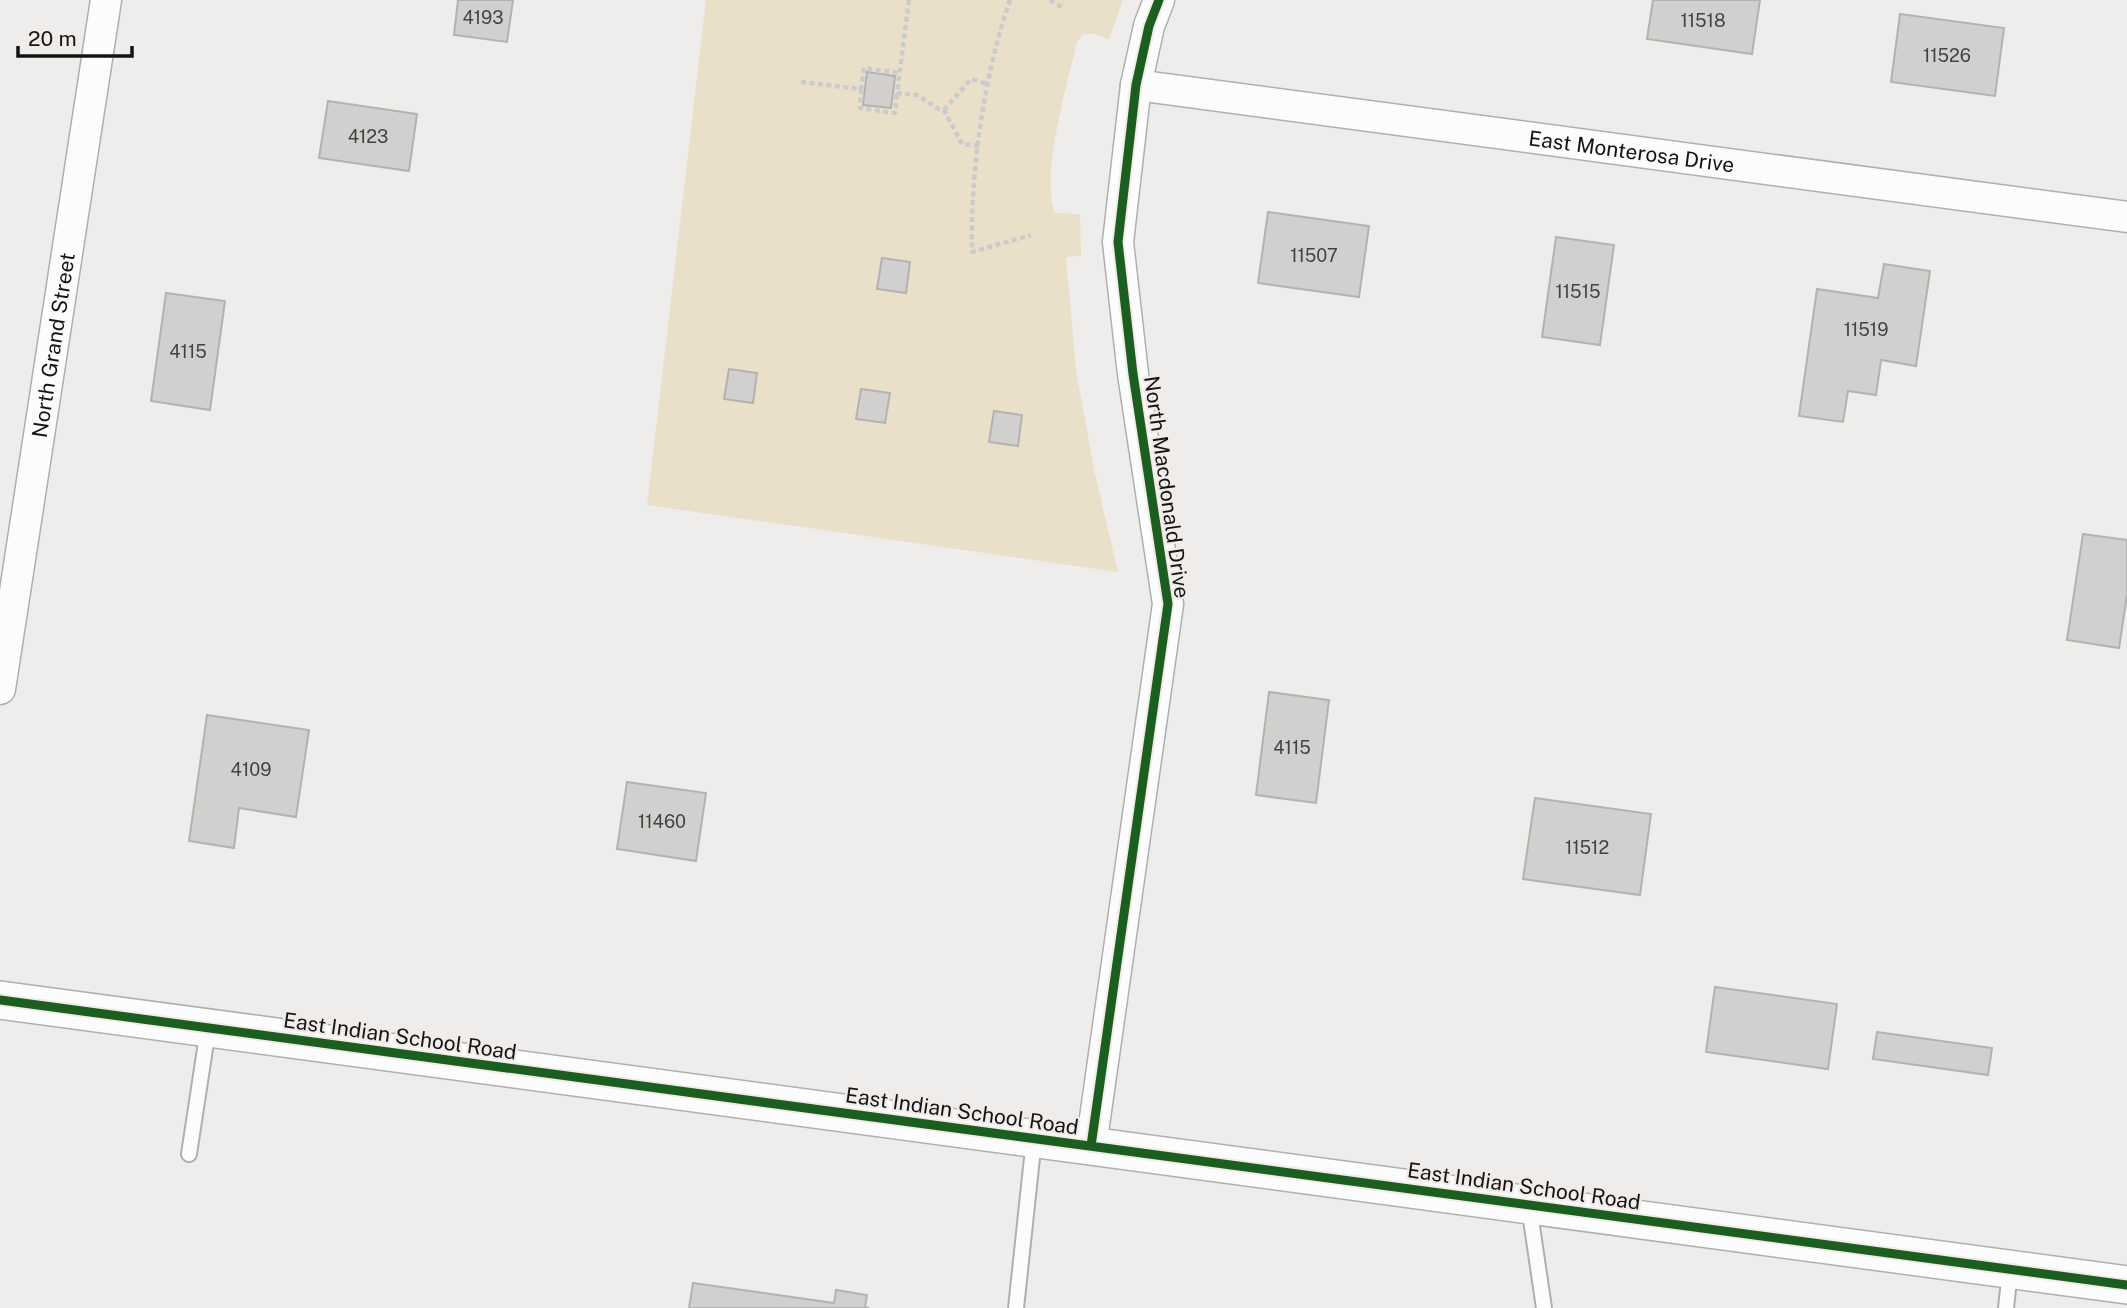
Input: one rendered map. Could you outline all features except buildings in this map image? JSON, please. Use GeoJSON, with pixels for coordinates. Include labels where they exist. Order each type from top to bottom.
{"type":"FeatureCollection","features":[{"type":"Feature","properties":{"kind":"street","name":"North Grand Street"},"geometry":{"type":"LineString","coordinates":[[0,690],[106,0]]}},
{"type":"Feature","properties":{"kind":"street","name":"North Macdonald Drive"},"geometry":{"type":"LineString","coordinates":[[1091,1146],[1168,604],[1133,374],[1118,242],[1136,85],[1149,26],[1159,0]]}},
{"type":"Feature","properties":{"kind":"street","name":"East Monterosa Drive"},"geometry":{"type":"LineString","coordinates":[[1136,85],[2127,217]]}},
{"type":"Feature","properties":{"kind":"street","name":"East Indian School Road"},"geometry":{"type":"LineString","coordinates":[[0,1000],[2127,1285]]}},
{"type":"Feature","properties":{"kind":"lane"},"geometry":{"type":"LineString","coordinates":[[189,1154],[208,1028]]}},
{"type":"Feature","properties":{"kind":"lane"},"geometry":{"type":"LineString","coordinates":[[1016,1308],[1034,1138]]}},
{"type":"Feature","properties":{"kind":"lane"},"geometry":{"type":"LineString","coordinates":[[1529,1205],[1544,1308]]}},
{"type":"Feature","properties":{"kind":"lane"},"geometry":{"type":"LineString","coordinates":[[2006,1308],[2010,1269]]}},
{"type":"Feature","properties":{"kind":"path"},"geometry":{"type":"LineString","coordinates":[[899,73],[864,68],[860,108],[895,113],[909,0]]}},
{"type":"Feature","properties":{"kind":"path"},"geometry":{"type":"LineString","coordinates":[[1010,0],[988,84],[971,215],[972,252],[1031,235]]}},
{"type":"Feature","properties":{"kind":"path"},"geometry":{"type":"LineString","coordinates":[[1050,0],[1065,9]]}},
{"type":"Feature","properties":{"kind":"path"},"geometry":{"type":"LineString","coordinates":[[944,110],[971,79],[988,84]]}},
{"type":"Feature","properties":{"kind":"path"},"geometry":{"type":"LineString","coordinates":[[801,82],[861,89]]}},
{"type":"Feature","properties":{"kind":"path"},"geometry":{"type":"LineString","coordinates":[[897,93],[917,95],[944,110],[962,144],[979,146]]}},
{"type":"Feature","properties":{"kind":"shaded area"},"geometry":{"type":"Polygon","coordinates":[[[706,0],[1123,0],[1109,39],[1084,34],[1078,40],[1057,128],[1051,177],[1051,197],[1055,213],[1080,214],[1081,256],[1066,257],[1076,370],[1095,474],[1118,572],[647,505],[706,0]]]}},
{"type":"Feature","properties":{"kind":"cycle path"},"geometry":{"type":"LineString","coordinates":[[1091,1146],[1168,604],[1133,374],[1118,242],[1136,85],[1149,26],[1159,0]]}},
{"type":"Feature","properties":{"kind":"cycle path"},"geometry":{"type":"LineString","coordinates":[[0,1000],[2127,1285]]}}]}
